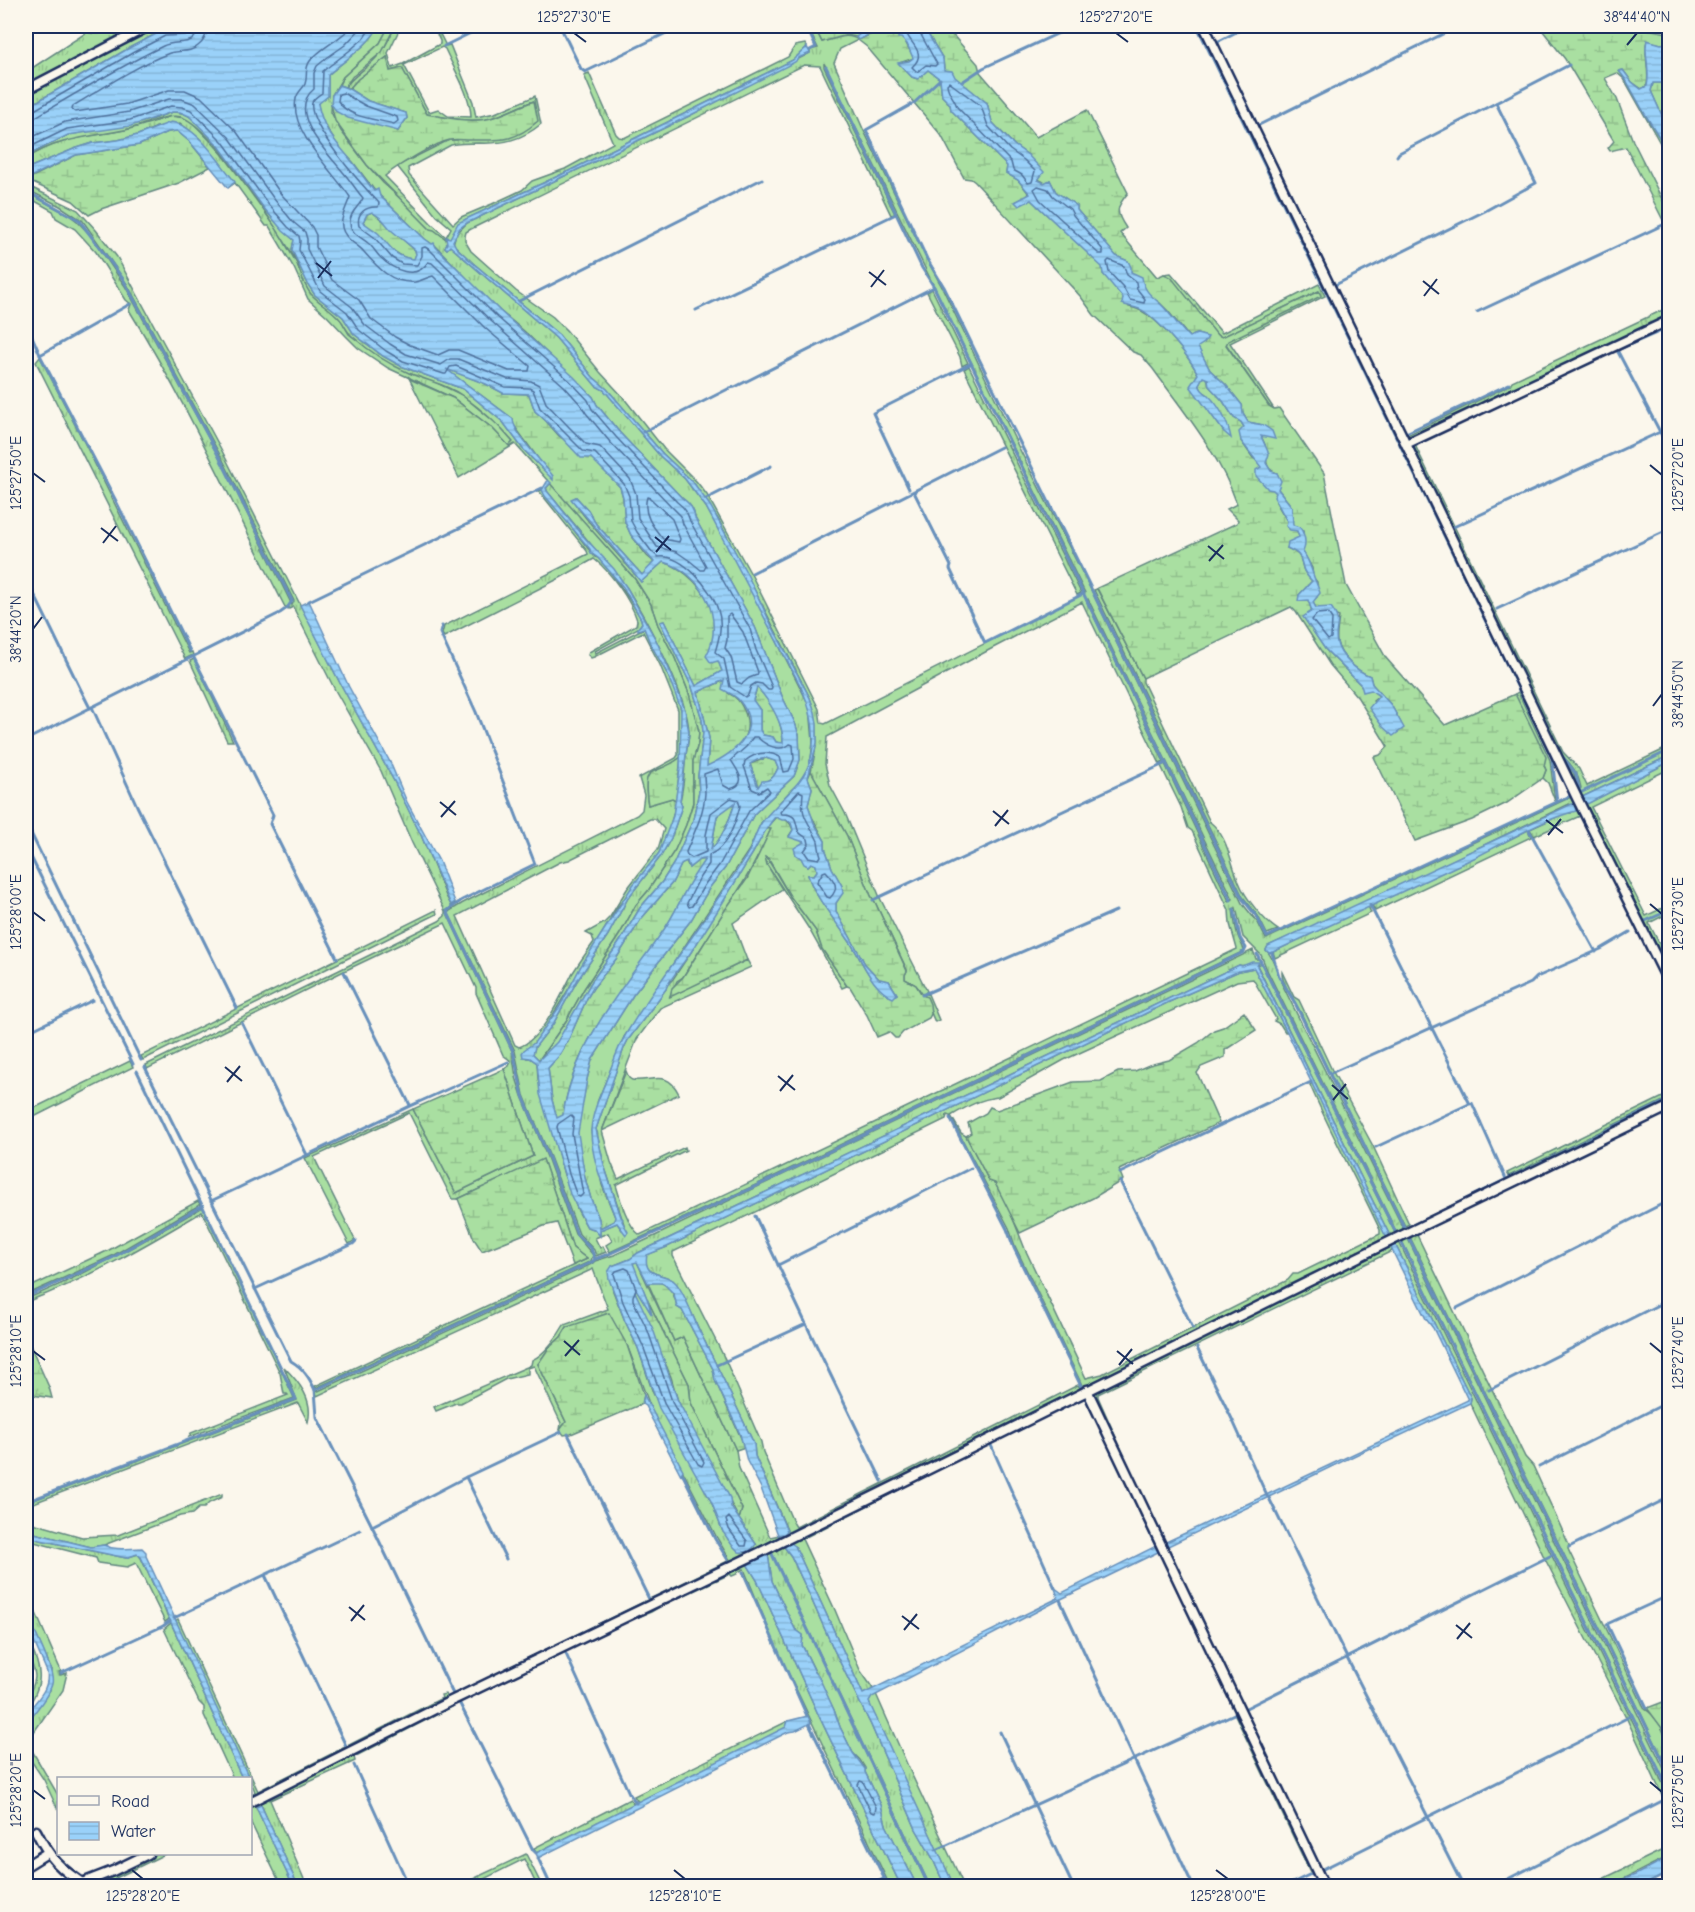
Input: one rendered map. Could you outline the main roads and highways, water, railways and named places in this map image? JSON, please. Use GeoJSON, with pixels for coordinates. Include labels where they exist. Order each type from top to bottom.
{"type":"FeatureCollection","features":[{"type":"Feature","properties":{"kind":"water"},"geometry":{"type":"Polygon","coordinates":[[[188,26],[379,26],[362,47],[328,75],[328,96],[318,104],[324,123],[332,137],[374,191],[378,189],[380,196],[425,239],[434,243],[500,311],[574,377],[593,397],[620,433],[689,505],[755,627],[795,723],[799,735],[800,760],[794,776],[754,814],[725,868],[710,887],[691,920],[633,995],[592,1060],[578,1133],[585,1178],[600,1228],[614,1221],[615,1217],[596,1164],[591,1130],[597,1103],[617,1051],[646,1002],[741,864],[762,822],[797,784],[808,768],[813,749],[812,721],[801,687],[706,507],[685,479],[660,456],[556,338],[450,246],[447,249],[445,247],[446,237],[450,238],[458,223],[569,171],[793,60],[807,47],[810,53],[689,116],[467,223],[460,228],[453,241],[456,247],[473,263],[559,335],[593,377],[607,389],[663,454],[693,482],[711,507],[810,698],[815,712],[817,743],[808,778],[812,788],[808,805],[814,823],[825,841],[832,868],[842,886],[843,893],[836,903],[836,911],[865,964],[879,979],[889,981],[897,994],[893,998],[872,980],[811,883],[808,875],[814,875],[817,871],[816,865],[804,864],[796,855],[794,848],[804,842],[789,837],[793,830],[791,823],[775,817],[697,943],[624,1048],[596,1129],[604,1165],[622,1221],[628,1232],[626,1235],[617,1223],[600,1230],[600,1236],[594,1229],[587,1227],[570,1194],[540,1094],[537,1063],[530,1058],[523,1057],[522,1053],[534,1043],[560,1006],[581,966],[633,885],[659,853],[673,816],[680,769],[681,709],[667,673],[644,628],[638,630],[642,623],[641,619],[623,587],[591,553],[545,496],[542,490],[548,480],[551,483],[546,488],[547,491],[614,569],[627,588],[657,642],[673,678],[685,710],[689,732],[680,801],[682,806],[671,838],[661,856],[628,898],[553,1024],[535,1047],[533,1054],[539,1060],[557,1042],[592,981],[640,908],[662,882],[674,863],[693,820],[699,791],[702,719],[692,687],[660,622],[664,621],[696,686],[722,671],[718,661],[711,663],[706,656],[712,642],[713,628],[712,614],[707,600],[689,576],[677,567],[663,562],[641,582],[571,499],[576,497],[588,510],[596,524],[642,575],[654,562],[631,535],[625,522],[620,487],[591,458],[581,458],[535,411],[529,394],[503,393],[446,369],[513,419],[518,432],[553,476],[553,480],[523,449],[503,422],[463,389],[401,366],[383,356],[354,334],[343,317],[315,295],[309,286],[292,250],[294,240],[283,231],[263,207],[219,146],[189,116],[180,112],[172,112],[131,126],[68,135],[26,156],[26,108],[164,30],[183,29],[188,26]],[[372,212],[367,214],[363,222],[379,234],[398,254],[414,259],[415,250],[391,230],[382,219],[372,212]],[[724,680],[698,692],[709,738],[707,766],[736,747],[747,730],[746,710],[738,699],[722,689],[724,680]],[[757,687],[753,700],[760,710],[760,730],[763,735],[773,737],[776,742],[783,743],[781,728],[775,714],[757,687]],[[766,758],[750,764],[758,787],[762,781],[772,778],[778,768],[775,761],[766,758]],[[735,803],[717,816],[711,849],[723,834],[735,803]],[[705,859],[699,860],[689,868],[687,861],[682,863],[672,883],[641,919],[616,959],[593,988],[568,1041],[548,1068],[557,1118],[563,1115],[578,1064],[602,1017],[668,924],[705,859]]]}},
{"type":"Feature","properties":{"kind":"water"},"geometry":{"type":"Polygon","coordinates":[[[871,26],[893,26],[883,28],[858,40],[856,37],[871,26]]]}},
{"type":"Feature","properties":{"kind":"water"},"geometry":{"type":"Polygon","coordinates":[[[893,26],[927,26],[926,31],[943,59],[944,70],[952,71],[955,77],[987,103],[992,122],[1044,172],[1038,180],[1044,183],[1050,180],[1056,192],[1077,206],[1077,210],[1116,256],[1128,261],[1131,272],[1142,277],[1148,292],[1189,337],[1197,334],[1208,337],[1198,347],[1210,370],[1242,405],[1243,414],[1248,422],[1263,425],[1272,431],[1275,439],[1261,436],[1269,454],[1266,463],[1271,471],[1277,473],[1281,481],[1278,489],[1292,507],[1293,525],[1300,527],[1304,536],[1303,552],[1320,593],[1313,602],[1316,608],[1331,607],[1338,622],[1337,643],[1345,658],[1370,676],[1372,684],[1391,705],[1404,728],[1393,736],[1382,726],[1369,708],[1379,696],[1371,690],[1363,692],[1361,685],[1325,649],[1303,617],[1312,611],[1308,600],[1298,601],[1299,595],[1312,581],[1304,572],[1299,555],[1287,548],[1288,542],[1299,537],[1297,531],[1290,530],[1286,526],[1287,521],[1274,497],[1276,493],[1268,489],[1256,476],[1256,470],[1261,467],[1241,441],[1239,432],[1244,427],[1241,422],[1234,418],[1209,386],[1208,379],[1203,377],[1199,384],[1219,409],[1228,426],[1231,438],[1224,432],[1190,386],[1198,374],[1167,332],[1145,312],[1122,304],[1123,298],[1103,274],[1102,267],[1031,200],[1019,206],[1015,202],[1030,194],[1018,180],[1006,173],[1007,166],[951,110],[950,104],[942,96],[940,79],[928,70],[918,79],[912,77],[898,63],[913,58],[907,44],[898,38],[899,27],[893,26]]]}},
{"type":"Feature","properties":{"kind":"water"},"geometry":{"type":"Polygon","coordinates":[[[1647,40],[1661,44],[1669,43],[1669,83],[1653,83],[1651,91],[1669,131],[1669,153],[1619,71],[1623,70],[1641,89],[1647,86],[1647,40]]]}},
{"type":"Feature","properties":{"kind":"water"},"geometry":{"type":"Polygon","coordinates":[[[339,85],[368,101],[406,113],[407,118],[398,131],[348,118],[337,112],[331,104],[332,95],[339,85]]]}},
{"type":"Feature","properties":{"kind":"water"},"geometry":{"type":"Polygon","coordinates":[[[171,122],[198,137],[235,182],[228,188],[190,142],[177,131],[168,132],[139,145],[76,155],[26,179],[26,169],[74,149],[93,143],[138,135],[171,122]]]}},
{"type":"Feature","properties":{"kind":"water"},"geometry":{"type":"Polygon","coordinates":[[[309,601],[349,687],[390,762],[407,802],[439,861],[455,902],[451,905],[421,835],[394,781],[300,605],[309,601]]]}},
{"type":"Feature","properties":{"kind":"water"},"geometry":{"type":"Polygon","coordinates":[[[1669,756],[1669,762],[1589,803],[1584,804],[1580,798],[1669,756]]]}},
{"type":"Feature","properties":{"kind":"water"},"geometry":{"type":"Polygon","coordinates":[[[1574,803],[1576,811],[1537,825],[1476,857],[1273,952],[1269,953],[1266,950],[1268,946],[1574,803]]]}},
{"type":"Feature","properties":{"kind":"water"},"geometry":{"type":"Polygon","coordinates":[[[1259,962],[1257,966],[1390,1236],[1385,1235],[1254,968],[1239,971],[1169,1002],[647,1255],[648,1268],[656,1274],[672,1279],[685,1298],[754,1444],[755,1456],[787,1531],[778,1535],[761,1488],[747,1461],[740,1434],[715,1380],[713,1369],[682,1310],[677,1307],[674,1294],[663,1283],[648,1283],[637,1262],[633,1263],[652,1315],[636,1289],[635,1292],[653,1329],[678,1401],[730,1498],[731,1507],[756,1544],[749,1551],[739,1552],[723,1532],[711,1501],[659,1408],[638,1348],[609,1279],[608,1272],[612,1266],[1239,965],[1259,962]]]}},
{"type":"Feature","properties":{"kind":"water"},"geometry":{"type":"Polygon","coordinates":[[[1395,1244],[1471,1398],[1470,1403],[1370,1448],[1168,1546],[1166,1549],[1164,1543],[1468,1400],[1391,1248],[1395,1244]]]}},
{"type":"Feature","properties":{"kind":"water"},"geometry":{"type":"Polygon","coordinates":[[[644,1395],[683,1470],[681,1475],[642,1404],[644,1395]]]}},
{"type":"Feature","properties":{"kind":"water"},"geometry":{"type":"Polygon","coordinates":[[[26,1531],[91,1547],[104,1545],[117,1549],[142,1548],[146,1552],[249,1777],[242,1777],[141,1557],[137,1554],[126,1558],[26,1537],[26,1531]]]}},
{"type":"Feature","properties":{"kind":"water"},"geometry":{"type":"Polygon","coordinates":[[[791,1543],[795,1546],[863,1694],[1058,1598],[1055,1588],[1062,1593],[1156,1546],[1158,1552],[1057,1601],[872,1697],[869,1702],[954,1886],[945,1886],[916,1829],[871,1725],[791,1556],[785,1548],[785,1545],[791,1543]]]}},
{"type":"Feature","properties":{"kind":"water"},"geometry":{"type":"Polygon","coordinates":[[[768,1554],[772,1581],[795,1629],[803,1635],[802,1645],[853,1753],[865,1769],[881,1805],[886,1825],[917,1886],[901,1886],[819,1716],[757,1580],[747,1564],[768,1554]]]}},
{"type":"Feature","properties":{"kind":"water"},"geometry":{"type":"Polygon","coordinates":[[[26,1613],[47,1660],[52,1684],[26,1724],[29,1711],[45,1687],[47,1672],[26,1623],[26,1613]]]}},
{"type":"Feature","properties":{"kind":"water"},"geometry":{"type":"Polygon","coordinates":[[[808,1716],[811,1723],[788,1732],[538,1858],[536,1853],[786,1727],[788,1721],[808,1716]]]}},
{"type":"Feature","properties":{"kind":"water"},"geometry":{"type":"Polygon","coordinates":[[[261,1805],[298,1886],[293,1886],[256,1807],[261,1805]]]}},
{"type":"Feature","properties":{"kind":"water"},"geometry":{"type":"Polygon","coordinates":[[[1669,1857],[1669,1872],[1642,1886],[1606,1886],[1635,1875],[1669,1857]]]}},
{"type":"Feature","properties":{"kind":"waterway"},"geometry":{"type":"LineString","coordinates":[[444,46],[485,26]]}},
{"type":"Feature","properties":{"kind":"waterway"},"geometry":{"type":"LineString","coordinates":[[560,26],[581,69],[585,72],[681,26]]}},
{"type":"Feature","properties":{"kind":"waterway"},"geometry":{"type":"LineString","coordinates":[[806,26],[816,47],[810,50]]}},
{"type":"Feature","properties":{"kind":"waterway"},"geometry":{"type":"LineString","coordinates":[[962,82],[983,68],[1074,26]]}},
{"type":"Feature","properties":{"kind":"waterway"},"geometry":{"type":"LineString","coordinates":[[1197,26],[1552,758],[1557,802]]}},
{"type":"Feature","properties":{"kind":"waterway"},"geometry":{"type":"LineString","coordinates":[[1215,43],[1248,26]]}},
{"type":"Feature","properties":{"kind":"waterway"},"geometry":{"type":"LineString","coordinates":[[1257,126],[1459,26]]}},
{"type":"Feature","properties":{"kind":"waterway"},"geometry":{"type":"LineString","coordinates":[[1397,156],[1569,65]]}},
{"type":"Feature","properties":{"kind":"waterway"},"geometry":{"type":"LineString","coordinates":[[826,67],[1231,900]]}},
{"type":"Feature","properties":{"kind":"waterway"},"geometry":{"type":"LineString","coordinates":[[940,79],[914,103],[866,130],[927,259],[944,287],[1242,898],[1257,917],[1267,937],[1572,795]]}},
{"type":"Feature","properties":{"kind":"waterway"},"geometry":{"type":"LineString","coordinates":[[1333,286],[1485,211],[1536,183],[1496,103]]}},
{"type":"Feature","properties":{"kind":"waterway"},"geometry":{"type":"LineString","coordinates":[[519,301],[762,179]]}},
{"type":"Feature","properties":{"kind":"waterway"},"geometry":{"type":"LineString","coordinates":[[26,191],[79,220],[123,279],[223,464],[292,601],[280,613],[26,740]]}},
{"type":"Feature","properties":{"kind":"waterway"},"geometry":{"type":"LineString","coordinates":[[696,310],[896,214]]}},
{"type":"Feature","properties":{"kind":"waterway"},"geometry":{"type":"LineString","coordinates":[[1477,312],[1665,224]]}},
{"type":"Feature","properties":{"kind":"waterway"},"geometry":{"type":"LineString","coordinates":[[643,432],[934,287]]}},
{"type":"Feature","properties":{"kind":"waterway"},"geometry":{"type":"LineString","coordinates":[[40,355],[130,304]]}},
{"type":"Feature","properties":{"kind":"waterway"},"geometry":{"type":"LineString","coordinates":[[28,327],[190,651]]}},
{"type":"Feature","properties":{"kind":"waterway"},"geometry":{"type":"LineString","coordinates":[[1670,327],[1617,350],[1670,451]]}},
{"type":"Feature","properties":{"kind":"waterway"},"geometry":{"type":"LineString","coordinates":[[909,489],[873,413],[970,364]]}},
{"type":"Feature","properties":{"kind":"waterway"},"geometry":{"type":"LineString","coordinates":[[1402,426],[1406,433],[1509,384]]}},
{"type":"Feature","properties":{"kind":"waterway"},"geometry":{"type":"LineString","coordinates":[[1449,529],[1660,432]]}},
{"type":"Feature","properties":{"kind":"waterway"},"geometry":{"type":"LineString","coordinates":[[752,573],[1001,447]]}},
{"type":"Feature","properties":{"kind":"waterway"},"geometry":{"type":"LineString","coordinates":[[706,499],[771,466]]}},
{"type":"Feature","properties":{"kind":"waterway"},"geometry":{"type":"LineString","coordinates":[[309,601],[542,488]]}},
{"type":"Feature","properties":{"kind":"waterway"},"geometry":{"type":"LineString","coordinates":[[914,492],[951,566],[950,569],[985,643],[1083,594]]}},
{"type":"Feature","properties":{"kind":"waterway"},"geometry":{"type":"LineString","coordinates":[[1497,609],[1670,529]]}},
{"type":"Feature","properties":{"kind":"waterway"},"geometry":{"type":"LineString","coordinates":[[26,578],[90,708]]}},
{"type":"Feature","properties":{"kind":"waterway"},"geometry":{"type":"LineString","coordinates":[[442,626],[440,633],[476,712],[535,864],[462,900],[447,911],[513,1051],[523,1096],[577,1235],[591,1249],[595,1259],[778,1176],[1244,952],[1246,948],[1240,938],[1234,909]]}},
{"type":"Feature","properties":{"kind":"waterway"},"geometry":{"type":"LineString","coordinates":[[194,658],[273,815],[270,824],[337,958]]}},
{"type":"Feature","properties":{"kind":"waterway"},"geometry":{"type":"LineString","coordinates":[[92,707],[137,806],[237,1008]]}},
{"type":"Feature","properties":{"kind":"waterway"},"geometry":{"type":"LineString","coordinates":[[1559,752],[1576,774],[1580,793],[1670,750]]}},
{"type":"Feature","properties":{"kind":"waterway"},"geometry":{"type":"LineString","coordinates":[[873,900],[1166,763]]}},
{"type":"Feature","properties":{"kind":"waterway"},"geometry":{"type":"LineString","coordinates":[[26,823],[141,1060]]}},
{"type":"Feature","properties":{"kind":"waterway"},"geometry":{"type":"LineString","coordinates":[[1529,830],[1596,952]]}},
{"type":"Feature","properties":{"kind":"waterway"},"geometry":{"type":"LineString","coordinates":[[26,847],[133,1064]]}},
{"type":"Feature","properties":{"kind":"waterway"},"geometry":{"type":"LineString","coordinates":[[1370,905],[1470,1104],[1472,1103],[1506,1179]]}},
{"type":"Feature","properties":{"kind":"waterway"},"geometry":{"type":"LineString","coordinates":[[1643,922],[1670,910]]}},
{"type":"Feature","properties":{"kind":"waterway"},"geometry":{"type":"LineString","coordinates":[[922,995],[1116,911]]}},
{"type":"Feature","properties":{"kind":"waterway"},"geometry":{"type":"LineString","coordinates":[[1331,1073],[1531,983],[1537,977],[1601,949],[1630,932]]}},
{"type":"Feature","properties":{"kind":"waterway"},"geometry":{"type":"LineString","coordinates":[[1272,953],[1279,976],[1295,1003],[1405,1229],[1670,1099]]}},
{"type":"Feature","properties":{"kind":"waterway"},"geometry":{"type":"LineString","coordinates":[[1257,954],[1396,1233]]}},
{"type":"Feature","properties":{"kind":"waterway"},"geometry":{"type":"LineString","coordinates":[[344,972],[410,1105]]}},
{"type":"Feature","properties":{"kind":"waterway"},"geometry":{"type":"LineString","coordinates":[[26,1033],[93,1000]]}},
{"type":"Feature","properties":{"kind":"waterway"},"geometry":{"type":"LineString","coordinates":[[242,1023],[307,1155]]}},
{"type":"Feature","properties":{"kind":"waterway"},"geometry":{"type":"LineString","coordinates":[[211,1201],[508,1062]]}},
{"type":"Feature","properties":{"kind":"waterway"},"geometry":{"type":"LineString","coordinates":[[145,1067],[291,1361],[305,1373],[315,1390],[595,1259]]}},
{"type":"Feature","properties":{"kind":"waterway"},"geometry":{"type":"LineString","coordinates":[[26,1502],[296,1399],[137,1071]]}},
{"type":"Feature","properties":{"kind":"waterway"},"geometry":{"type":"LineString","coordinates":[[1120,1173],[1311,1082]]}},
{"type":"Feature","properties":{"kind":"waterway"},"geometry":{"type":"LineString","coordinates":[[1376,1147],[1469,1104]]}},
{"type":"Feature","properties":{"kind":"waterway"},"geometry":{"type":"LineString","coordinates":[[950,1118],[1007,1229],[1081,1386]]}},
{"type":"Feature","properties":{"kind":"waterway"},"geometry":{"type":"LineString","coordinates":[[778,1265],[971,1168]]}},
{"type":"Feature","properties":{"kind":"waterway"},"geometry":{"type":"LineString","coordinates":[[1120,1181],[1193,1328]]}},
{"type":"Feature","properties":{"kind":"waterway"},"geometry":{"type":"LineString","coordinates":[[1457,1308],[1670,1200]]}},
{"type":"Feature","properties":{"kind":"waterway"},"geometry":{"type":"LineString","coordinates":[[26,1297],[112,1258],[203,1205]]}},
{"type":"Feature","properties":{"kind":"waterway"},"geometry":{"type":"LineString","coordinates":[[755,1216],[806,1324]]}},
{"type":"Feature","properties":{"kind":"waterway"},"geometry":{"type":"LineString","coordinates":[[1409,1238],[1670,1775]]}},
{"type":"Feature","properties":{"kind":"waterway"},"geometry":{"type":"LineString","coordinates":[[255,1289],[356,1241]]}},
{"type":"Feature","properties":{"kind":"waterway"},"geometry":{"type":"LineString","coordinates":[[1402,1243],[1670,1793]]}},
{"type":"Feature","properties":{"kind":"waterway"},"geometry":{"type":"LineString","coordinates":[[1489,1390],[1670,1299]]}},
{"type":"Feature","properties":{"kind":"waterway"},"geometry":{"type":"LineString","coordinates":[[717,1365],[806,1324],[882,1481]]}},
{"type":"Feature","properties":{"kind":"waterway"},"geometry":{"type":"LineString","coordinates":[[1197,1348],[1267,1496]]}},
{"type":"Feature","properties":{"kind":"waterway"},"geometry":{"type":"LineString","coordinates":[[315,1390],[317,1417],[453,1694]]}},
{"type":"Feature","properties":{"kind":"waterway"},"geometry":{"type":"LineString","coordinates":[[1086,1397],[1156,1546]]}},
{"type":"Feature","properties":{"kind":"waterway"},"geometry":{"type":"LineString","coordinates":[[1539,1467],[1670,1401]]}},
{"type":"Feature","properties":{"kind":"waterway"},"geometry":{"type":"LineString","coordinates":[[372,1526],[466,1477],[561,1432]]}},
{"type":"Feature","properties":{"kind":"waterway"},"geometry":{"type":"LineString","coordinates":[[568,1434],[649,1599]]}},
{"type":"Feature","properties":{"kind":"waterway"},"geometry":{"type":"LineString","coordinates":[[990,1443],[1055,1588]]}},
{"type":"Feature","properties":{"kind":"waterway"},"geometry":{"type":"LineString","coordinates":[[682,1473],[728,1560]]}},
{"type":"Feature","properties":{"kind":"waterway"},"geometry":{"type":"LineString","coordinates":[[466,1477],[506,1559]]}},
{"type":"Feature","properties":{"kind":"waterway"},"geometry":{"type":"LineString","coordinates":[[1569,1547],[1670,1497]]}},
{"type":"Feature","properties":{"kind":"waterway"},"geometry":{"type":"LineString","coordinates":[[1269,1498],[1463,1886]]}},
{"type":"Feature","properties":{"kind":"waterway"},"geometry":{"type":"LineString","coordinates":[[174,1618],[360,1530]]}},
{"type":"Feature","properties":{"kind":"waterway"},"geometry":{"type":"LineString","coordinates":[[771,1552],[929,1886]]}},
{"type":"Feature","properties":{"kind":"waterway"},"geometry":{"type":"LineString","coordinates":[[1244,1709],[1554,1554]]}},
{"type":"Feature","properties":{"kind":"waterway"},"geometry":{"type":"LineString","coordinates":[[743,1572],[807,1716]]}},
{"type":"Feature","properties":{"kind":"waterway"},"geometry":{"type":"LineString","coordinates":[[265,1575],[346,1746]]}},
{"type":"Feature","properties":{"kind":"waterway"},"geometry":{"type":"LineString","coordinates":[[1647,1708],[1607,1624],[1670,1595]]}},
{"type":"Feature","properties":{"kind":"waterway"},"geometry":{"type":"LineString","coordinates":[[1060,1600],[1193,1886]]}},
{"type":"Feature","properties":{"kind":"waterway"},"geometry":{"type":"LineString","coordinates":[[61,1673],[170,1621]]}},
{"type":"Feature","properties":{"kind":"waterway"},"geometry":{"type":"LineString","coordinates":[[566,1654],[629,1793],[636,1803]]}},
{"type":"Feature","properties":{"kind":"waterway"},"geometry":{"type":"LineString","coordinates":[[460,1704],[536,1853]]}},
{"type":"Feature","properties":{"kind":"waterway"},"geometry":{"type":"LineString","coordinates":[[936,1850],[1234,1714]]}},
{"type":"Feature","properties":{"kind":"waterway"},"geometry":{"type":"LineString","coordinates":[[1321,1870],[1631,1716]]}},
{"type":"Feature","properties":{"kind":"waterway"},"geometry":{"type":"LineString","coordinates":[[809,1724],[888,1886]]}},
{"type":"Feature","properties":{"kind":"waterway"},"geometry":{"type":"LineString","coordinates":[[1000,1732],[1073,1886]]}},
{"type":"Feature","properties":{"kind":"waterway"},"geometry":{"type":"LineString","coordinates":[[354,1765],[409,1886]]}},
{"type":"Feature","properties":{"kind":"waterway"},"geometry":{"type":"LineString","coordinates":[[1494,1886],[1670,1797]]}},
{"type":"Feature","properties":{"kind":"waterway"},"geometry":{"type":"LineString","coordinates":[[538,1858],[551,1886]]}},
{"type":"Feature","properties":{"kind":"waterway"},"geometry":{"type":"LineString","coordinates":[[1286,1886],[1313,1873]]}},
{"type":"Feature","properties":{"kind":"waterway"},"geometry":{"type":"LineString","coordinates":[[869,1886],[883,1879]]}},
{"type":"Feature","properties":{"kind":"waterway"},"geometry":{"type":"LineString","coordinates":[[97,1883],[102,1886]]}}]}
